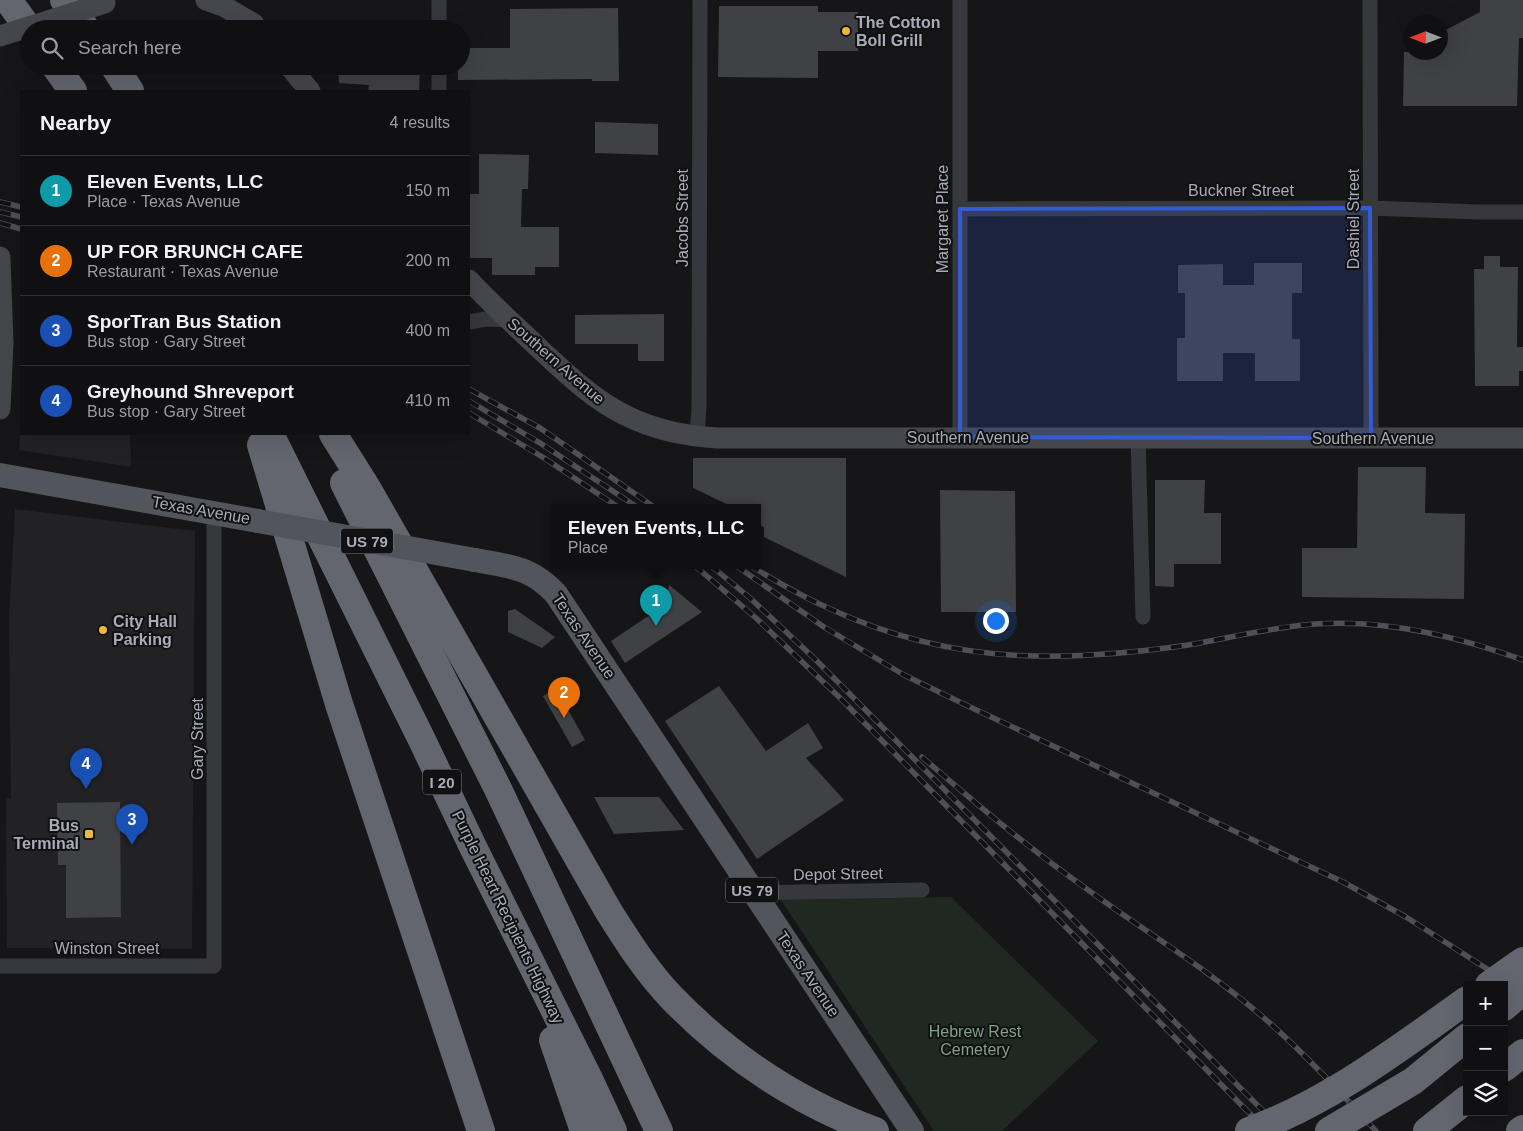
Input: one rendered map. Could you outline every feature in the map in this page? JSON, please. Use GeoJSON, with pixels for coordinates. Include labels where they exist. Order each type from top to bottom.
{"type":"FeatureCollection","features":[{"type":"Feature","properties":{"kind":"highway"},"geometry":{"type":"LineString","coordinates":[[8,0],[22,20]]}},
{"type":"Feature","properties":{"kind":"highway"},"geometry":{"type":"LineString","coordinates":[[64,0],[79,20]]}},
{"type":"Feature","properties":{"kind":"highway"},"geometry":{"type":"LineString","coordinates":[[61,75],[72,90]]}},
{"type":"Feature","properties":{"kind":"highway"},"geometry":{"type":"LineString","coordinates":[[120,75],[129,90]]}},
{"type":"Feature","properties":{"kind":"highway"},"geometry":{"type":"LineString","coordinates":[[257,435],[339,704],[481,1131]]}},
{"type":"Feature","properties":{"kind":"highway","name":"Purple Heart Recipients Highway"},"geometry":{"type":"LineString","coordinates":[[270,435],[417,729],[519,942],[588,1077],[613,1131]]}},
{"type":"Feature","properties":{"kind":"highway"},"geometry":{"type":"LineString","coordinates":[[321,435],[486,765],[659,1131]]}},
{"type":"Feature","properties":{"kind":"highway"},"geometry":{"type":"LineString","coordinates":[[334,435],[367,488],[462,652],[609,912],[628,943],[648,969],[672,998],[716,1038],[771,1079],[819,1108],[875,1131]]}},
{"type":"Feature","properties":{"kind":"highway"},"geometry":{"type":"LineString","coordinates":[[519,942],[584,1131]]}},
{"type":"Feature","properties":{"kind":"highway"},"geometry":{"type":"LineString","coordinates":[[1495,981],[1523,961]]}},
{"type":"Feature","properties":{"kind":"highway"},"geometry":{"type":"LineString","coordinates":[[1508,1004],[1523,991]]}},
{"type":"Feature","properties":{"kind":"highway"},"geometry":{"type":"LineString","coordinates":[[1249,1131],[1318,1100],[1382,1060],[1463,1003]]}},
{"type":"Feature","properties":{"kind":"highway"},"geometry":{"type":"LineString","coordinates":[[1329,1131],[1413,1081],[1463,1040]]}},
{"type":"Feature","properties":{"kind":"highway"},"geometry":{"type":"LineString","coordinates":[[1508,1065],[1523,1053]]}},
{"type":"Feature","properties":{"kind":"highway"},"geometry":{"type":"LineString","coordinates":[[1427,1131],[1463,1102]]}},
{"type":"Feature","properties":{"kind":"main road","name":"Texas Avenue"},"geometry":{"type":"LineString","coordinates":[[0,475],[512,567],[531,573],[546,583],[556,594],[912,1131]]}},
{"type":"Feature","properties":{"kind":"street"},"geometry":{"type":"LineString","coordinates":[[206,0],[225,7],[246,20]]}},
{"type":"Feature","properties":{"kind":"street"},"geometry":{"type":"LineString","coordinates":[[235,0],[251,20]]}},
{"type":"Feature","properties":{"kind":"street"},"geometry":{"type":"LineString","coordinates":[[439,0],[439,20]]}},
{"type":"Feature","properties":{"kind":"street","name":"Jacobs Street"},"geometry":{"type":"LineString","coordinates":[[697,437],[699,407],[700,0]]}},
{"type":"Feature","properties":{"kind":"street","name":"Margaret Place"},"geometry":{"type":"LineString","coordinates":[[960,0],[960,437]]}},
{"type":"Feature","properties":{"kind":"street","name":"Dashiel Street"},"geometry":{"type":"LineString","coordinates":[[1370,0],[1371,438]]}},
{"type":"Feature","properties":{"kind":"street"},"geometry":{"type":"LineString","coordinates":[[52,20],[111,2]]}},
{"type":"Feature","properties":{"kind":"street"},"geometry":{"type":"LineString","coordinates":[[0,36],[20,30]]}},
{"type":"Feature","properties":{"kind":"street"},"geometry":{"type":"LineString","coordinates":[[297,75],[309,90]]}},
{"type":"Feature","properties":{"kind":"street"},"geometry":{"type":"LineString","coordinates":[[439,75],[439,90]]}},
{"type":"Feature","properties":{"kind":"street","name":"Buckner Street"},"geometry":{"type":"LineString","coordinates":[[960,209],[1370,208],[1523,212]]}},
{"type":"Feature","properties":{"kind":"street"},"geometry":{"type":"LineString","coordinates":[[0,257],[3,343],[0,409]]}},
{"type":"Feature","properties":{"kind":"street","name":"Southern Avenue"},"geometry":{"type":"LineString","coordinates":[[470,281],[570,377],[597,399],[623,415],[641,423],[697,437],[1523,438]]}},
{"type":"Feature","properties":{"kind":"street"},"geometry":{"type":"LineString","coordinates":[[470,322],[486,319],[509,320]]}},
{"type":"Feature","properties":{"kind":"street"},"geometry":{"type":"LineString","coordinates":[[1138,437],[1143,617]]}},
{"type":"Feature","properties":{"kind":"street","name":"Gary Street"},"geometry":{"type":"LineString","coordinates":[[214,513],[214,966]]}},
{"type":"Feature","properties":{"kind":"street","name":"Depot Street"},"geometry":{"type":"LineString","coordinates":[[754,893],[922,890]]}},
{"type":"Feature","properties":{"kind":"street","name":"Winston Street"},"geometry":{"type":"LineString","coordinates":[[0,966],[214,966]]}},
{"type":"Feature","properties":{"kind":"highlighted area"},"geometry":{"type":"Polygon","coordinates":[[[1370,208],[1371,438],[960,437],[960,209],[1370,208]]]}},
{"type":"Feature","properties":{"kind":"shaded area"},"geometry":{"type":"Polygon","coordinates":[[[20,433],[20,435],[130,435],[131,467],[19,450],[20,433]]]}},
{"type":"Feature","properties":{"kind":"shaded area"},"geometry":{"type":"Polygon","coordinates":[[[15,509],[195,531],[192,949],[7,948],[6,799],[11,798],[9,619],[15,509]]]}},
{"type":"Feature","properties":{"kind":"green space","name":"Hebrew Rest Cemetery"},"geometry":{"type":"Polygon","coordinates":[[[951,897],[1098,1041],[1002,1131],[934,1131],[781,900],[951,897]]]}},
{"type":"Feature","properties":{"kind":"building"},"geometry":{"type":"Polygon","coordinates":[[[1480,0],[1523,0],[1523,38],[1519,38],[1517,106],[1403,106],[1404,60],[1448,60],[1448,29],[1480,12],[1480,0]]]}},
{"type":"Feature","properties":{"kind":"building"},"geometry":{"type":"Polygon","coordinates":[[[719,6],[818,6],[818,12],[858,12],[858,51],[818,51],[818,78],[718,77],[719,6]]]}},
{"type":"Feature","properties":{"kind":"building"},"geometry":{"type":"Polygon","coordinates":[[[618,8],[619,81],[592,81],[592,79],[458,80],[458,75],[470,75],[470,48],[510,48],[510,9],[618,8]]]}},
{"type":"Feature","properties":{"kind":"building"},"geometry":{"type":"Polygon","coordinates":[[[338,75],[420,75],[419,90],[368,90],[369,85],[339,83],[338,75]]]}},
{"type":"Feature","properties":{"kind":"building"},"geometry":{"type":"Polygon","coordinates":[[[595,122],[658,124],[658,155],[595,153],[595,122]]]}},
{"type":"Feature","properties":{"kind":"building"},"geometry":{"type":"Polygon","coordinates":[[[479,154],[529,155],[528,189],[522,189],[521,227],[559,227],[559,267],[535,267],[535,275],[492,275],[492,258],[470,258],[470,194],[479,194],[479,154]]]}},
{"type":"Feature","properties":{"kind":"building"},"geometry":{"type":"Polygon","coordinates":[[[1484,256],[1500,256],[1500,267],[1518,267],[1517,347],[1523,347],[1523,371],[1519,371],[1519,386],[1475,386],[1474,269],[1484,269],[1484,256]]]}},
{"type":"Feature","properties":{"kind":"building"},"geometry":{"type":"Polygon","coordinates":[[[1254,263],[1302,263],[1302,293],[1292,293],[1292,339],[1300,339],[1300,381],[1255,381],[1255,353],[1223,353],[1223,381],[1177,381],[1177,338],[1185,338],[1185,293],[1178,293],[1178,265],[1223,264],[1223,285],[1254,285],[1254,263]]]}},
{"type":"Feature","properties":{"kind":"building"},"geometry":{"type":"Polygon","coordinates":[[[664,314],[664,361],[638,361],[638,344],[575,344],[575,315],[664,314]]]}},
{"type":"Feature","properties":{"kind":"building"},"geometry":{"type":"Polygon","coordinates":[[[693,458],[846,458],[846,577],[764,537],[764,527],[761,526],[761,504],[727,504],[693,488],[693,458]]]}},
{"type":"Feature","properties":{"kind":"building"},"geometry":{"type":"Polygon","coordinates":[[[1358,467],[1426,467],[1425,513],[1465,514],[1464,599],[1302,597],[1302,548],[1357,548],[1358,467]]]}},
{"type":"Feature","properties":{"kind":"building"},"geometry":{"type":"Polygon","coordinates":[[[1155,480],[1205,480],[1204,513],[1221,513],[1221,564],[1174,564],[1174,587],[1155,586],[1155,480]]]}},
{"type":"Feature","properties":{"kind":"building"},"geometry":{"type":"Polygon","coordinates":[[[940,490],[1015,491],[1016,612],[941,612],[940,490]]]}},
{"type":"Feature","properties":{"kind":"building"},"geometry":{"type":"Polygon","coordinates":[[[669,585],[702,612],[625,663],[611,641],[666,604],[669,585]]]}},
{"type":"Feature","properties":{"kind":"building"},"geometry":{"type":"Polygon","coordinates":[[[515,609],[555,637],[542,648],[508,632],[508,611],[515,609]]]}},
{"type":"Feature","properties":{"kind":"building"},"geometry":{"type":"Polygon","coordinates":[[[719,686],[766,751],[808,723],[823,748],[806,758],[844,800],[757,859],[665,721],[719,686]]]}},
{"type":"Feature","properties":{"kind":"building"},"geometry":{"type":"Polygon","coordinates":[[[556,688],[585,740],[572,747],[543,696],[556,688]]]}},
{"type":"Feature","properties":{"kind":"building"},"geometry":{"type":"Polygon","coordinates":[[[594,797],[659,797],[684,830],[614,834],[594,797]]]}},
{"type":"Feature","properties":{"kind":"building","name":"Bus Terminal"},"geometry":{"type":"Polygon","coordinates":[[[120,802],[121,917],[66,918],[66,865],[58,865],[57,803],[120,802]]]}},
{"type":"Feature","properties":{"kind":"railway"},"geometry":{"type":"LineString","coordinates":[[0,202],[20,207]]}},
{"type":"Feature","properties":{"kind":"railway"},"geometry":{"type":"LineString","coordinates":[[0,212],[20,217]]}},
{"type":"Feature","properties":{"kind":"railway"},"geometry":{"type":"LineString","coordinates":[[0,223],[20,229]]}},
{"type":"Feature","properties":{"kind":"railway"},"geometry":{"type":"LineString","coordinates":[[470,390],[540,428],[650,504]]}},
{"type":"Feature","properties":{"kind":"railway"},"geometry":{"type":"LineString","coordinates":[[470,402],[540,443],[632,504]]}},
{"type":"Feature","properties":{"kind":"railway"},"geometry":{"type":"LineString","coordinates":[[470,414],[544,458],[613,504]]}},
{"type":"Feature","properties":{"kind":"railway"},"geometry":{"type":"LineString","coordinates":[[699,569],[756,618],[838,696],[1267,1131]]}},
{"type":"Feature","properties":{"kind":"railway"},"geometry":{"type":"LineString","coordinates":[[715,569],[750,598],[815,659],[1283,1131]]}},
{"type":"Feature","properties":{"kind":"railway"},"geometry":{"type":"LineString","coordinates":[[741,569],[824,627],[904,675],[1343,882],[1406,917],[1523,992]]}},
{"type":"Feature","properties":{"kind":"railway"},"geometry":{"type":"LineString","coordinates":[[756,569],[816,602],[876,628],[928,643],[982,652],[1036,656],[1112,654],[1188,645],[1283,628],[1341,623],[1368,624],[1420,631],[1498,651],[1523,660]]}},
{"type":"Feature","properties":{"kind":"railway"},"geometry":{"type":"LineString","coordinates":[[922,757],[1042,856],[1243,1000],[1308,1059],[1376,1131]]}},
{"type":"Feature","properties":{"kind":"place","name":"The Cotton Boll Grill"},"geometry":{"type":"Point","coordinates":[846,31]}},
{"type":"Feature","properties":{"kind":"place","name":"Eleven Events, LLC"},"geometry":{"type":"Point","coordinates":[656,626]}},
{"type":"Feature","properties":{"kind":"place","name":"City Hall Parking"},"geometry":{"type":"Point","coordinates":[103,630]}},
{"type":"Feature","properties":{"kind":"place","name":"UP FOR BRUNCH CAFE"},"geometry":{"type":"Point","coordinates":[564,718]}},
{"type":"Feature","properties":{"kind":"place","name":"Greyhound Shreveport"},"geometry":{"type":"Point","coordinates":[86,789]}},
{"type":"Feature","properties":{"kind":"place","name":"Bus Terminal"},"geometry":{"type":"Point","coordinates":[89,834]}},
{"type":"Feature","properties":{"kind":"place","name":"SporTran Bus Station"},"geometry":{"type":"Point","coordinates":[132,845]}}]}
